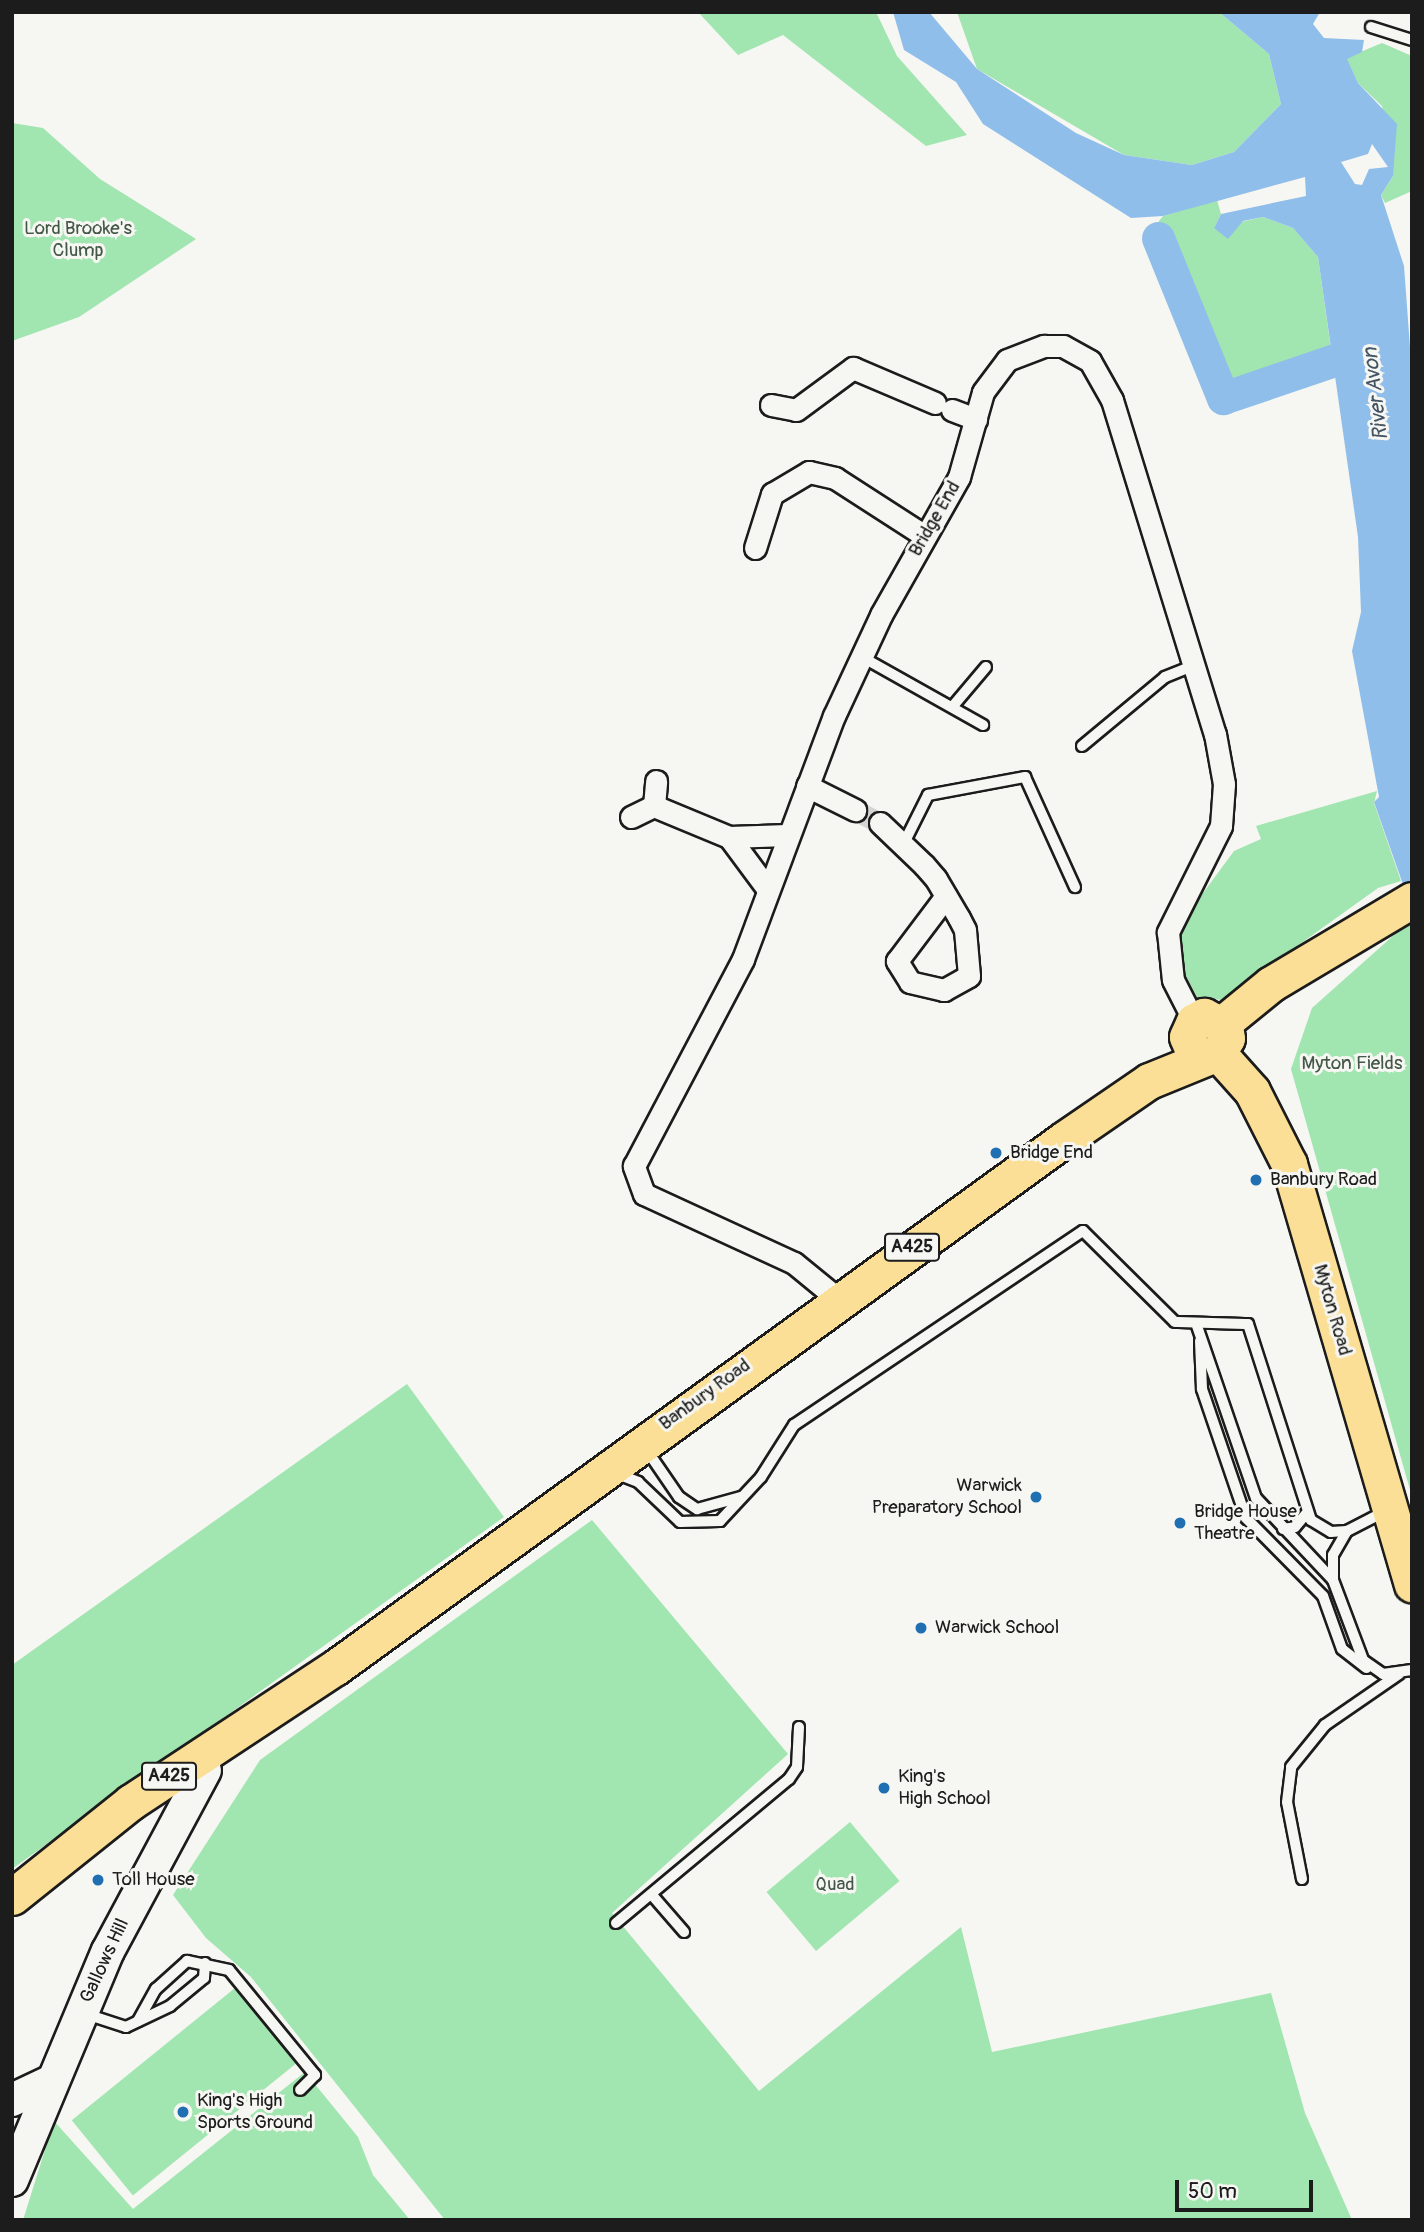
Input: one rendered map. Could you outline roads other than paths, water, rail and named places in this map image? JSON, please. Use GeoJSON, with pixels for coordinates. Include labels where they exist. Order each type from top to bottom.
{"type":"FeatureCollection","features":[{"type":"Feature","properties":{"kind":"main road","name":"Banbury Road"},"geometry":{"type":"LineString","coordinates":[[12,1897],[80,1848],[141,1795],[228,1734],[267,1716],[641,1440],[1149,1081],[1271,984],[1406,903]]}},
{"type":"Feature","properties":{"kind":"main road","name":"Myton Road"},"geometry":{"type":"LineString","coordinates":[[1205,1038],[1252,1091],[1289,1164],[1398,1519],[1412,1584]]}},
{"type":"Feature","properties":{"kind":"main road","name":"Banbury Road"},"geometry":{"type":"LineString","coordinates":[[80,1848],[124,1831],[243,1744],[267,1716]]}},
{"type":"Feature","properties":{"kind":"street","name":"Bridge End"},"geometry":{"type":"LineString","coordinates":[[838,1299],[794,1263],[644,1194],[634,1174],[656,1119],[743,959],[766,887],[862,657],[959,477],[990,378],[1020,354],[1056,345],[1090,361],[1112,400],[1197,663],[1224,806],[1216,841],[1168,932],[1173,980],[1205,1038]]}},
{"type":"Feature","properties":{"kind":"street"},"geometry":{"type":"LineString","coordinates":[[771,405],[796,410],[853,368],[976,419]]}},
{"type":"Feature","properties":{"kind":"street"},"geometry":{"type":"LineString","coordinates":[[755,548],[772,494],[809,472],[835,478],[925,536]]}},
{"type":"Feature","properties":{"kind":"street"},"geometry":{"type":"LineString","coordinates":[[654,806],[656,780]]}},
{"type":"Feature","properties":{"kind":"street"},"geometry":{"type":"LineString","coordinates":[[807,786],[855,810]]}},
{"type":"Feature","properties":{"kind":"street"},"geometry":{"type":"LineString","coordinates":[[631,817],[654,806],[729,837],[787,835]]}},
{"type":"Feature","properties":{"kind":"street"},"geometry":{"type":"LineString","coordinates":[[880,823],[904,843],[946,896]]}},
{"type":"Feature","properties":{"kind":"street"},"geometry":{"type":"LineString","coordinates":[[729,837],[766,887]]}},
{"type":"Feature","properties":{"kind":"street","name":"Gallows Hill"},"geometry":{"type":"LineString","coordinates":[[12,2179],[80,2012],[205,1770]]}},
{"type":"Feature","properties":{"kind":"street"},"geometry":{"type":"LineString","coordinates":[[12,2099],[52,2081]]}},
{"type":"Feature","properties":{"kind":"lane"},"geometry":{"type":"LineString","coordinates":[[1371,27],[1412,40]]}},
{"type":"Feature","properties":{"kind":"lane"},"geometry":{"type":"LineString","coordinates":[[862,657],[983,725]]}},
{"type":"Feature","properties":{"kind":"lane"},"geometry":{"type":"LineString","coordinates":[[1082,746],[1164,677],[1197,663]]}},
{"type":"Feature","properties":{"kind":"lane"},"geometry":{"type":"LineString","coordinates":[[953,706],[986,667]]}},
{"type":"Feature","properties":{"kind":"lane"},"geometry":{"type":"LineString","coordinates":[[904,843],[929,795],[1026,777],[1075,887]]}},
{"type":"Feature","properties":{"kind":"lane"},"geometry":{"type":"LineString","coordinates":[[598,1472],[629,1476],[689,1525],[720,1521],[794,1425],[1073,1233],[1092,1236],[1175,1322],[1197,1326],[1234,1319],[1248,1324],[1306,1514],[1324,1529],[1347,1531],[1398,1519]]}},
{"type":"Feature","properties":{"kind":"lane"},"geometry":{"type":"LineString","coordinates":[[1197,1326],[1251,1488],[1283,1529],[1333,1580]]}},
{"type":"Feature","properties":{"kind":"lane"},"geometry":{"type":"LineString","coordinates":[[1200,1341],[1202,1389],[1246,1518],[1323,1596],[1349,1658],[1372,1670],[1399,1674]]}},
{"type":"Feature","properties":{"kind":"lane"},"geometry":{"type":"LineString","coordinates":[[641,1440],[691,1506],[713,1509],[741,1497]]}},
{"type":"Feature","properties":{"kind":"lane"},"geometry":{"type":"LineString","coordinates":[[1283,1529],[1295,1527],[1306,1514]]}},
{"type":"Feature","properties":{"kind":"lane"},"geometry":{"type":"LineString","coordinates":[[1347,1531],[1333,1555],[1333,1580],[1356,1647],[1372,1670]]}},
{"type":"Feature","properties":{"kind":"lane"},"geometry":{"type":"LineString","coordinates":[[1302,1879],[1287,1802],[1291,1767],[1325,1725],[1399,1674],[1412,1670]]}},
{"type":"Feature","properties":{"kind":"lane"},"geometry":{"type":"LineString","coordinates":[[617,1923],[789,1779],[797,1767],[799,1727]]}},
{"type":"Feature","properties":{"kind":"lane"},"geometry":{"type":"LineString","coordinates":[[652,1895],[684,1931]]}},
{"type":"Feature","properties":{"kind":"lane"},"geometry":{"type":"LineString","coordinates":[[138,2021],[156,1989],[187,1961],[229,1970],[315,2075],[300,2090]]}},
{"type":"Feature","properties":{"kind":"lane"},"geometry":{"type":"LineString","coordinates":[[80,2012],[127,2027],[204,1979],[205,1964]]}},
{"type":"Feature","properties":{"kind":"water","name":"River Avon"},"geometry":{"type":"Polygon","coordinates":[[[893,12],[929,12],[977,69],[1076,133],[1124,155],[1192,165],[1234,152],[1281,104],[1269,54],[1219,12],[1320,12],[1313,24],[1324,38],[1364,40],[1362,52],[1347,59],[1358,83],[1397,124],[1393,176],[1381,195],[1404,266],[1412,374],[1412,910],[1374,802],[1379,797],[1352,651],[1361,612],[1358,537],[1318,257],[1293,228],[1263,217],[1243,221],[1228,239],[1214,228],[1221,214],[1306,196],[1305,177],[1163,216],[1131,218],[983,124],[956,82],[904,50],[893,12]],[[1372,144],[1368,154],[1341,162],[1355,184],[1362,185],[1369,169],[1388,167],[1372,144]]]}},
{"type":"Feature","properties":{"kind":"waterway","name":"River Avon"},"geometry":{"type":"LineString","coordinates":[[1158,238],[1223,398],[1370,348]]}},
{"type":"Feature","properties":{"kind":"tunnel"},"geometry":{"type":"LineString","coordinates":[[855,810],[880,823]]}},
{"type":"Feature","properties":{"kind":"place","name":"Bridge End"},"geometry":{"type":"Point","coordinates":[996,1153]}},
{"type":"Feature","properties":{"kind":"place","name":"Banbury Road"},"geometry":{"type":"Point","coordinates":[1256,1180]}},
{"type":"Feature","properties":{"kind":"place","name":"Warwick Preparatory School"},"geometry":{"type":"Point","coordinates":[1036,1497]}},
{"type":"Feature","properties":{"kind":"place","name":"Bridge House Theatre"},"geometry":{"type":"Point","coordinates":[1180,1523]}},
{"type":"Feature","properties":{"kind":"place","name":"Warwick School"},"geometry":{"type":"Point","coordinates":[921,1628]}},
{"type":"Feature","properties":{"kind":"place","name":"King's High School"},"geometry":{"type":"Point","coordinates":[884,1788]}},
{"type":"Feature","properties":{"kind":"place","name":"Toll House"},"geometry":{"type":"Point","coordinates":[98,1880]}},
{"type":"Feature","properties":{"kind":"place","name":"King's High Sports Ground"},"geometry":{"type":"Point","coordinates":[183,2112]}},
{"type":"Feature","properties":{"kind":"park label","name":"Lord Brooke's Clump"},"geometry":{"type":"Point","coordinates":[78,240]}},
{"type":"Feature","properties":{"kind":"park label","name":"Myton Fields"},"geometry":{"type":"Point","coordinates":[1352,1064]}},
{"type":"Feature","properties":{"kind":"park label","name":"Quad"},"geometry":{"type":"Point","coordinates":[835,1885]}}]}
